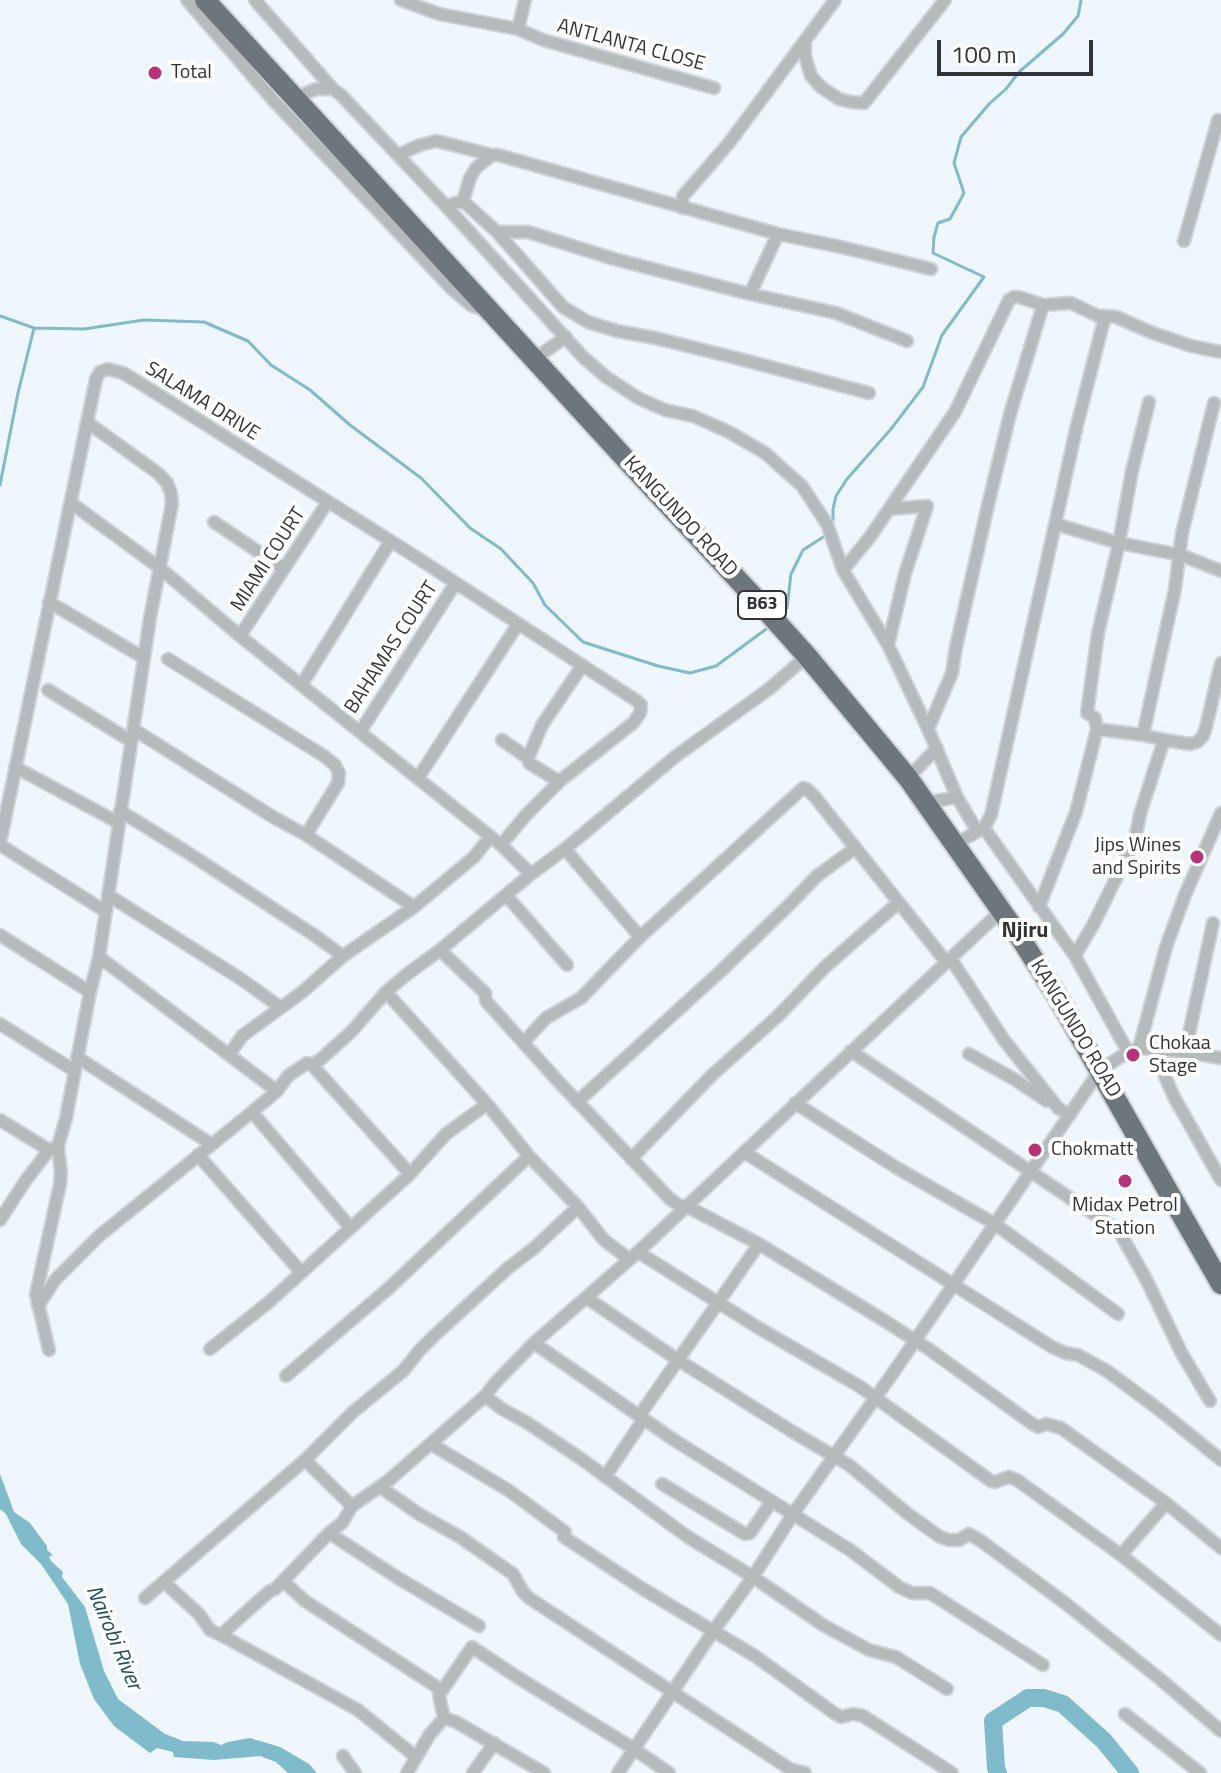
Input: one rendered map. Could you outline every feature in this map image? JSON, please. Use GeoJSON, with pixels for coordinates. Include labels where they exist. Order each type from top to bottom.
{"type":"FeatureCollection","features":[{"type":"Feature","properties":{"kind":"highway","name":"KANGUNDO ROAD"},"geometry":{"type":"LineString","coordinates":[[205,0],[755,598],[908,778],[1057,996],[1221,1284]]}},
{"type":"Feature","properties":{"kind":"street"},"geometry":{"type":"LineString","coordinates":[[187,0],[283,110],[453,290],[471,305],[493,314]]}},
{"type":"Feature","properties":{"kind":"street"},"geometry":{"type":"LineString","coordinates":[[255,0],[333,89],[446,206],[583,357],[638,398],[665,410],[712,423],[765,453],[802,486],[827,524],[843,570],[888,645],[957,797],[1075,956],[1133,1050]]}},
{"type":"Feature","properties":{"kind":"street","name":"ANTLANTA CLOSE"},"geometry":{"type":"LineString","coordinates":[[401,0],[439,14],[518,29],[543,40],[714,88]]}},
{"type":"Feature","properties":{"kind":"street"},"geometry":{"type":"LineString","coordinates":[[518,29],[525,0]]}},
{"type":"Feature","properties":{"kind":"street"},"geometry":{"type":"LineString","coordinates":[[682,208],[683,196],[729,143],[835,0]]}},
{"type":"Feature","properties":{"kind":"street"},"geometry":{"type":"LineString","coordinates":[[805,41],[805,56],[811,76],[821,87],[839,99],[864,103],[945,0]]}},
{"type":"Feature","properties":{"kind":"street"},"geometry":{"type":"LineString","coordinates":[[295,98],[316,89],[333,89]]}},
{"type":"Feature","properties":{"kind":"street"},"geometry":{"type":"LineString","coordinates":[[1184,241],[1220,117]]}},
{"type":"Feature","properties":{"kind":"street"},"geometry":{"type":"LineString","coordinates":[[398,155],[437,141],[778,234],[931,269]]}},
{"type":"Feature","properties":{"kind":"street"},"geometry":{"type":"LineString","coordinates":[[463,201],[476,168],[492,155]]}},
{"type":"Feature","properties":{"kind":"street"},"geometry":{"type":"LineString","coordinates":[[446,206],[463,201]]}},
{"type":"Feature","properties":{"kind":"street"},"geometry":{"type":"LineString","coordinates":[[463,201],[497,232],[563,307],[588,322],[869,393]]}},
{"type":"Feature","properties":{"kind":"street"},"geometry":{"type":"LineString","coordinates":[[497,232],[528,232],[614,259],[836,313],[907,341]]}},
{"type":"Feature","properties":{"kind":"street"},"geometry":{"type":"LineString","coordinates":[[750,294],[778,234]]}},
{"type":"Feature","properties":{"kind":"street"},"geometry":{"type":"LineString","coordinates":[[843,570],[870,537],[955,412],[1009,300],[1014,297],[1043,305],[1071,303],[1098,316],[1116,317],[1191,346],[1221,352]]}},
{"type":"Feature","properties":{"kind":"street"},"geometry":{"type":"LineString","coordinates":[[928,729],[952,673],[1010,414],[1043,305]]}},
{"type":"Feature","properties":{"kind":"street"},"geometry":{"type":"LineString","coordinates":[[955,844],[981,830],[991,815],[1077,425],[1105,316]]}},
{"type":"Feature","properties":{"kind":"street"},"geometry":{"type":"LineString","coordinates":[[534,359],[566,337]]}},
{"type":"Feature","properties":{"kind":"street","name":"SALAMA DRIVE"},"geometry":{"type":"LineString","coordinates":[[0,844],[96,379],[100,372],[108,369],[123,373],[641,705],[633,723],[561,780]]}},
{"type":"Feature","properties":{"kind":"street"},"geometry":{"type":"LineString","coordinates":[[1039,907],[1076,812],[1097,729],[1095,718],[1087,713],[1098,633],[1149,402]]}},
{"type":"Feature","properties":{"kind":"street"},"geometry":{"type":"LineString","coordinates":[[1143,735],[1181,555],[1182,533],[1214,403]]}},
{"type":"Feature","properties":{"kind":"street"},"geometry":{"type":"LineString","coordinates":[[0,1220],[26,1180],[54,1148],[75,1071],[99,957],[144,658],[172,504],[167,483],[159,474],[87,422]]}},
{"type":"Feature","properties":{"kind":"street"},"geometry":{"type":"LineString","coordinates":[[71,503],[160,568],[501,845],[531,874]]}},
{"type":"Feature","properties":{"kind":"street","name":"MIAMI COURT"},"geometry":{"type":"LineString","coordinates":[[240,636],[327,503]]}},
{"type":"Feature","properties":{"kind":"street"},"geometry":{"type":"LineString","coordinates":[[888,645],[905,574],[927,506],[889,509]]}},
{"type":"Feature","properties":{"kind":"street"},"geometry":{"type":"LineString","coordinates":[[214,522],[284,569]]}},
{"type":"Feature","properties":{"kind":"street"},"geometry":{"type":"LineString","coordinates":[[1055,524],[1119,543],[1181,555],[1221,571]]}},
{"type":"Feature","properties":{"kind":"street"},"geometry":{"type":"LineString","coordinates":[[302,684],[390,542]]}},
{"type":"Feature","properties":{"kind":"street","name":"BAHAMAS COURT"},"geometry":{"type":"LineString","coordinates":[[360,732],[455,584]]}},
{"type":"Feature","properties":{"kind":"street"},"geometry":{"type":"LineString","coordinates":[[49,602],[144,658]]}},
{"type":"Feature","properties":{"kind":"street"},"geometry":{"type":"LineString","coordinates":[[418,778],[518,624]]}},
{"type":"Feature","properties":{"kind":"street"},"geometry":{"type":"LineString","coordinates":[[312,1065],[352,1031],[386,992],[406,975],[676,756],[769,689],[807,656]]}},
{"type":"Feature","properties":{"kind":"street"},"geometry":{"type":"LineString","coordinates":[[168,659],[335,765],[339,773],[338,783],[306,835]]}},
{"type":"Feature","properties":{"kind":"street"},"geometry":{"type":"LineString","coordinates":[[1097,729],[1190,744],[1197,742],[1203,736],[1221,663]]}},
{"type":"Feature","properties":{"kind":"street"},"geometry":{"type":"LineString","coordinates":[[528,758],[542,725],[582,666]]}},
{"type":"Feature","properties":{"kind":"street"},"geometry":{"type":"LineString","coordinates":[[48,690],[306,835],[414,907]]}},
{"type":"Feature","properties":{"kind":"street"},"geometry":{"type":"LineString","coordinates":[[502,740],[528,758],[529,763],[561,780]]}},
{"type":"Feature","properties":{"kind":"street"},"geometry":{"type":"LineString","coordinates":[[1075,956],[1135,840],[1140,814],[1164,740]]}},
{"type":"Feature","properties":{"kind":"street"},"geometry":{"type":"LineString","coordinates":[[908,778],[937,748]]}},
{"type":"Feature","properties":{"kind":"street"},"geometry":{"type":"LineString","coordinates":[[15,767],[119,817],[224,876],[343,956]]}},
{"type":"Feature","properties":{"kind":"street"},"geometry":{"type":"LineString","coordinates":[[501,845],[561,780]]}},
{"type":"Feature","properties":{"kind":"street"},"geometry":{"type":"LineString","coordinates":[[524,1042],[546,1018],[581,998],[640,937],[803,788],[815,797],[898,903],[949,961],[1004,1040],[1058,1108]]}},
{"type":"Feature","properties":{"kind":"street"},"geometry":{"type":"LineString","coordinates":[[925,803],[957,797]]}},
{"type":"Feature","properties":{"kind":"street"},"geometry":{"type":"LineString","coordinates":[[1133,1050],[1185,895],[1216,839],[1221,813]]}},
{"type":"Feature","properties":{"kind":"street"},"geometry":{"type":"LineString","coordinates":[[229,1055],[242,1036],[301,993],[343,956],[414,907],[474,857],[490,837]]}},
{"type":"Feature","properties":{"kind":"street"},"geometry":{"type":"LineString","coordinates":[[0,844],[105,911]]}},
{"type":"Feature","properties":{"kind":"street"},"geometry":{"type":"LineString","coordinates":[[577,1102],[722,970],[817,876],[855,848]]}},
{"type":"Feature","properties":{"kind":"street"},"geometry":{"type":"LineString","coordinates":[[565,849],[640,937]]}},
{"type":"Feature","properties":{"kind":"street"},"geometry":{"type":"LineString","coordinates":[[108,895],[280,1007]]}},
{"type":"Feature","properties":{"kind":"street"},"geometry":{"type":"LineString","coordinates":[[506,895],[567,965]]}},
{"type":"Feature","properties":{"kind":"street"},"geometry":{"type":"LineString","coordinates":[[631,1159],[712,1075],[777,1017],[825,967],[898,903]]}},
{"type":"Feature","properties":{"kind":"street"},"geometry":{"type":"LineString","coordinates":[[221,1635],[283,1581],[342,1523],[352,1506],[380,1487],[485,1396],[534,1343],[633,1256],[1001,911]]}},
{"type":"Feature","properties":{"kind":"street"},"geometry":{"type":"LineString","coordinates":[[1185,1052],[1213,923]]}},
{"type":"Feature","properties":{"kind":"street"},"geometry":{"type":"LineString","coordinates":[[0,935],[90,992]]}},
{"type":"Feature","properties":{"kind":"street"},"geometry":{"type":"LineString","coordinates":[[440,950],[485,993],[486,1001],[577,1102],[678,1205],[686,1206],[759,1244],[915,1340],[1031,1423],[1038,1427],[1046,1424],[1061,1428],[1166,1503],[1221,1548]]}},
{"type":"Feature","properties":{"kind":"street"},"geometry":{"type":"LineString","coordinates":[[99,957],[277,1091]]}},
{"type":"Feature","properties":{"kind":"street"},"geometry":{"type":"LineString","coordinates":[[386,992],[604,1240],[719,1303],[875,1397],[991,1481],[1009,1477],[1017,1480],[1121,1555],[1221,1635]]}},
{"type":"Feature","properties":{"kind":"street"},"geometry":{"type":"LineString","coordinates":[[0,1024],[75,1071]]}},
{"type":"Feature","properties":{"kind":"street"},"geometry":{"type":"LineString","coordinates":[[618,1773],[1100,1070],[1133,1050],[1185,1052],[1221,1058]]}},
{"type":"Feature","properties":{"kind":"street"},"geometry":{"type":"LineString","coordinates":[[1157,1050],[1174,1097],[1221,1180]]}},
{"type":"Feature","properties":{"kind":"street"},"geometry":{"type":"LineString","coordinates":[[851,1051],[1119,1231],[1181,1352],[1210,1401]]}},
{"type":"Feature","properties":{"kind":"street"},"geometry":{"type":"LineString","coordinates":[[969,1054],[1070,1115]]}},
{"type":"Feature","properties":{"kind":"street"},"geometry":{"type":"LineString","coordinates":[[77,1057],[211,1144]]}},
{"type":"Feature","properties":{"kind":"street"},"geometry":{"type":"LineString","coordinates":[[38,1306],[55,1280],[99,1236],[252,1112],[277,1091],[288,1076],[307,1063],[410,1174]]}},
{"type":"Feature","properties":{"kind":"street"},"geometry":{"type":"LineString","coordinates":[[795,1103],[897,1168],[995,1224],[1118,1314]]}},
{"type":"Feature","properties":{"kind":"street"},"geometry":{"type":"LineString","coordinates":[[210,1349],[269,1302],[410,1174],[446,1134],[487,1104]]}},
{"type":"Feature","properties":{"kind":"street"},"geometry":{"type":"LineString","coordinates":[[252,1112],[350,1227]]}},
{"type":"Feature","properties":{"kind":"street"},"geometry":{"type":"LineString","coordinates":[[0,1120],[54,1148],[61,1161],[60,1184],[36,1294],[49,1350]]}},
{"type":"Feature","properties":{"kind":"street"},"geometry":{"type":"LineString","coordinates":[[744,1152],[1052,1347],[1078,1355],[1107,1371],[1221,1460]]}},
{"type":"Feature","properties":{"kind":"street"},"geometry":{"type":"LineString","coordinates":[[198,1155],[301,1272]]}},
{"type":"Feature","properties":{"kind":"street"},"geometry":{"type":"LineString","coordinates":[[286,1376],[389,1288],[529,1156]]}},
{"type":"Feature","properties":{"kind":"street"},"geometry":{"type":"LineString","coordinates":[[145,1598],[305,1460],[353,1412],[403,1371],[435,1335],[578,1207]]}},
{"type":"Feature","properties":{"kind":"street"},"geometry":{"type":"LineString","coordinates":[[605,1477],[678,1360],[759,1244]]}},
{"type":"Feature","properties":{"kind":"street"},"geometry":{"type":"LineString","coordinates":[[587,1298],[678,1360],[849,1465],[940,1537],[959,1540],[969,1534],[1024,1571],[1221,1731]]}},
{"type":"Feature","properties":{"kind":"street"},"geometry":{"type":"LineString","coordinates":[[534,1343],[641,1418],[850,1550],[899,1587],[912,1593],[932,1594],[1043,1665]]}},
{"type":"Feature","properties":{"kind":"street"},"geometry":{"type":"LineString","coordinates":[[485,1396],[688,1537],[823,1625],[869,1650],[896,1657],[947,1689]]}},
{"type":"Feature","properties":{"kind":"street"},"geometry":{"type":"LineString","coordinates":[[431,1444],[508,1490],[565,1532],[564,1537],[755,1656],[841,1717],[853,1714],[863,1716],[952,1773]]}},
{"type":"Feature","properties":{"kind":"street"},"geometry":{"type":"LineString","coordinates":[[305,1460],[352,1506]]}},
{"type":"Feature","properties":{"kind":"street"},"geometry":{"type":"LineString","coordinates":[[662,1484],[745,1534],[750,1533],[772,1501]]}},
{"type":"Feature","properties":{"kind":"street"},"geometry":{"type":"LineString","coordinates":[[380,1487],[513,1574],[529,1598],[790,1769],[805,1773]]}},
{"type":"Feature","properties":{"kind":"street"},"geometry":{"type":"LineString","coordinates":[[1121,1555],[1166,1503]]}},
{"type":"Feature","properties":{"kind":"street"},"geometry":{"type":"LineString","coordinates":[[329,1533],[479,1626]]}},
{"type":"Feature","properties":{"kind":"street"},"geometry":{"type":"LineString","coordinates":[[283,1581],[305,1601],[440,1689],[444,1718]]}},
{"type":"Feature","properties":{"kind":"street"},"geometry":{"type":"LineString","coordinates":[[165,1583],[199,1614],[210,1630],[358,1710],[416,1757]]}},
{"type":"Feature","properties":{"kind":"street"},"geometry":{"type":"LineString","coordinates":[[439,1695],[472,1647],[669,1773]]}},
{"type":"Feature","properties":{"kind":"street"},"geometry":{"type":"LineString","coordinates":[[1125,1714],[1200,1773]]}},
{"type":"Feature","properties":{"kind":"street"},"geometry":{"type":"LineString","coordinates":[[407,1773],[438,1722],[444,1718]]}},
{"type":"Feature","properties":{"kind":"street"},"geometry":{"type":"LineString","coordinates":[[444,1718],[494,1743],[538,1772]]}},
{"type":"Feature","properties":{"kind":"street"},"geometry":{"type":"LineString","coordinates":[[473,1773],[494,1743]]}},
{"type":"Feature","properties":{"kind":"street"},"geometry":{"type":"LineString","coordinates":[[343,1756],[355,1773]]}},
{"type":"Feature","properties":{"kind":"water"},"geometry":{"type":"Polygon","coordinates":[[[0,1474],[14,1512],[30,1523],[53,1555],[49,1557],[51,1561],[63,1572],[62,1577],[85,1607],[104,1671],[118,1699],[165,1734],[183,1741],[221,1745],[250,1738],[280,1747],[309,1764],[317,1773],[288,1773],[276,1762],[260,1756],[214,1760],[174,1757],[173,1752],[157,1748],[150,1753],[114,1726],[94,1699],[80,1664],[68,1604],[41,1564],[21,1544],[6,1514],[0,1509],[0,1474]]]}},
{"type":"Feature","properties":{"kind":"waterway"},"geometry":{"type":"LineString","coordinates":[[833,529],[836,496],[923,387],[942,335],[984,277],[933,253],[938,223],[950,219],[964,193],[954,163],[961,137],[1019,72],[1063,34],[1078,16],[1081,0]]}},
{"type":"Feature","properties":{"kind":"waterway"},"geometry":{"type":"LineString","coordinates":[[0,316],[34,328],[84,329],[144,320],[204,322],[248,341],[271,365],[310,390],[350,425],[421,478],[470,528],[501,549],[533,583],[545,605],[583,642],[690,673],[716,666],[769,627]]}},
{"type":"Feature","properties":{"kind":"waterway"},"geometry":{"type":"LineString","coordinates":[[0,485],[34,328]]}},
{"type":"Feature","properties":{"kind":"waterway"},"geometry":{"type":"LineString","coordinates":[[787,608],[791,574],[803,550],[828,534]]}},
{"type":"Feature","properties":{"kind":"waterway"},"geometry":{"type":"LineString","coordinates":[[998,1773],[993,1721],[1028,1698],[1044,1698],[1063,1704],[1104,1741],[1130,1773]]}},
{"type":"Feature","properties":{"kind":"place","name":"Total"},"geometry":{"type":"Point","coordinates":[155,73]}},
{"type":"Feature","properties":{"kind":"place","name":"Jips Wines and Spirits"},"geometry":{"type":"Point","coordinates":[1197,857]}},
{"type":"Feature","properties":{"kind":"place","name":"Chokaa Stage"},"geometry":{"type":"Point","coordinates":[1133,1055]}},
{"type":"Feature","properties":{"kind":"place","name":"Chokmatt"},"geometry":{"type":"Point","coordinates":[1035,1150]}},
{"type":"Feature","properties":{"kind":"place","name":"Midax Petrol Station"},"geometry":{"type":"Point","coordinates":[1125,1181]}},
{"type":"Feature","properties":{"kind":"district","name":"Njiru"},"geometry":{"type":"Point","coordinates":[1025,932]}},
{"type":"Feature","properties":{"kind":"water label","name":"Nairobi River"},"geometry":{"type":"Point","coordinates":[113,1638]}}]}
